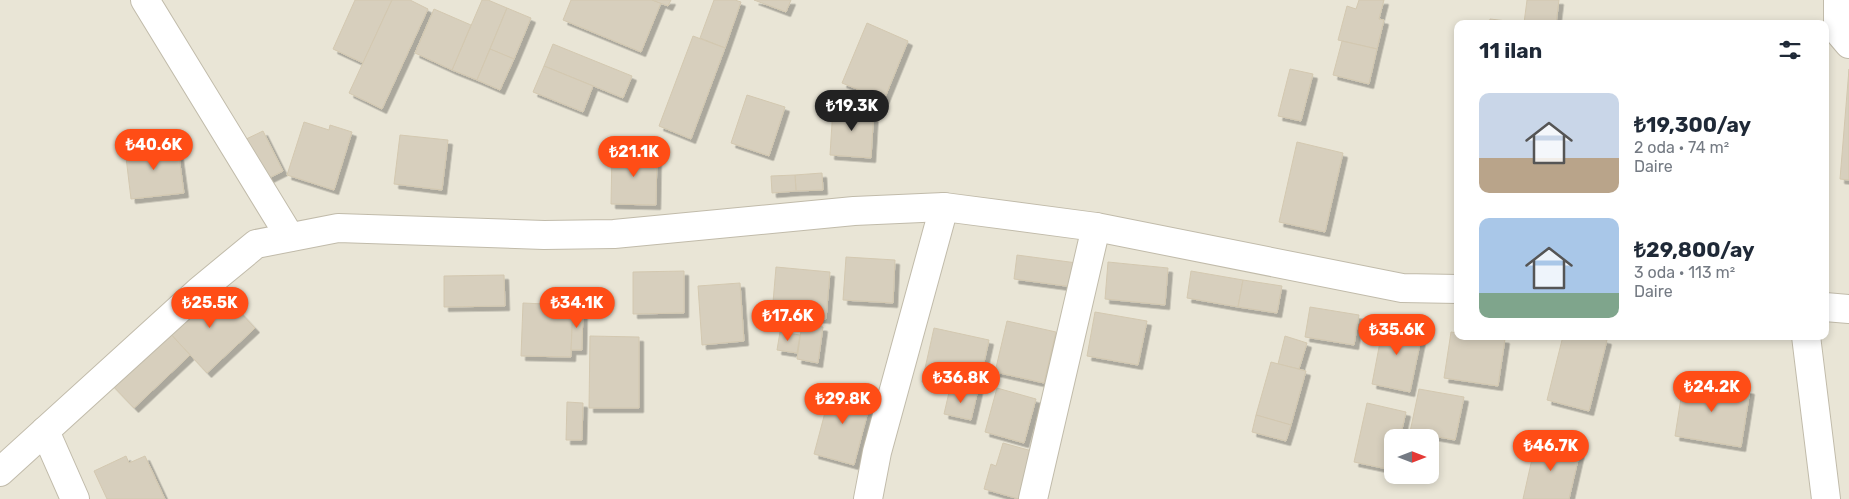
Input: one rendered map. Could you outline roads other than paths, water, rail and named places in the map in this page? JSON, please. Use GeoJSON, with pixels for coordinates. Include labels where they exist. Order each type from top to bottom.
{"type":"FeatureCollection","features":[{"type":"Feature","properties":{"kind":"street"},"geometry":{"type":"LineString","coordinates":[[145,0],[290,237]]}},
{"type":"Feature","properties":{"kind":"street"},"geometry":{"type":"LineString","coordinates":[[1838,0],[1838,31],[1849,44]]}},
{"type":"Feature","properties":{"kind":"street"},"geometry":{"type":"LineString","coordinates":[[868,499],[877,452],[944,207]]}},
{"type":"Feature","properties":{"kind":"street"},"geometry":{"type":"LineString","coordinates":[[0,472],[198,291],[256,244],[338,228],[544,236],[614,234],[854,211],[944,207],[1096,227],[1402,288],[1454,289]]}},
{"type":"Feature","properties":{"kind":"street"},"geometry":{"type":"LineString","coordinates":[[1033,499],[1096,227]]}},
{"type":"Feature","properties":{"kind":"street"},"geometry":{"type":"LineString","coordinates":[[1829,307],[1849,309]]}},
{"type":"Feature","properties":{"kind":"street"},"geometry":{"type":"LineString","coordinates":[[1806,340],[1826,499]]}},
{"type":"Feature","properties":{"kind":"street"},"geometry":{"type":"LineString","coordinates":[[45,431],[75,499]]}}]}
